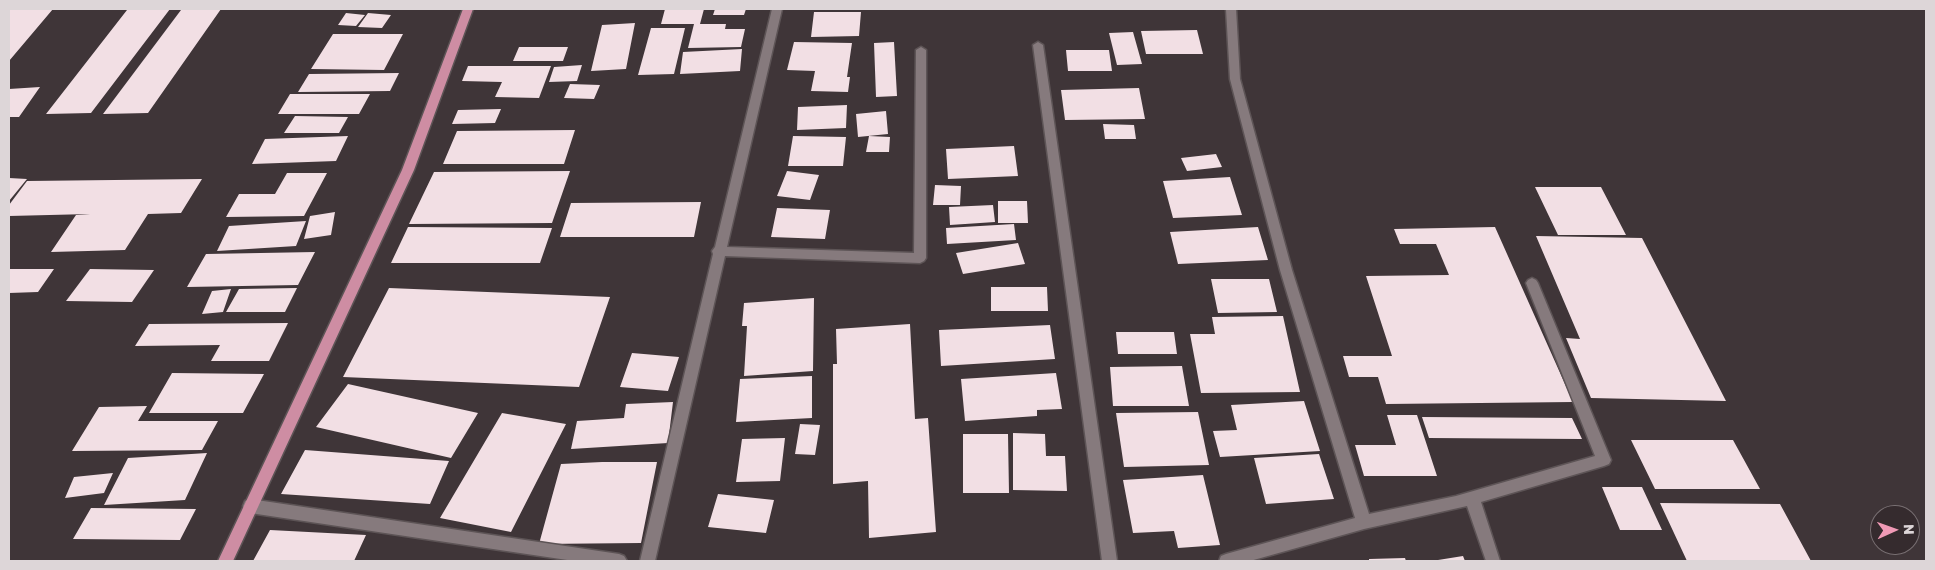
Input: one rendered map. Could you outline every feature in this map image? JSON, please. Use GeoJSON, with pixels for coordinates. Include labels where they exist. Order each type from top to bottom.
{"type":"FeatureCollection","features":[{"type":"Feature","properties":{"kind":"main road"},"geometry":{"type":"LineString","coordinates":[[225,561],[408,170],[468,9]]}},
{"type":"Feature","properties":{"kind":"street"},"geometry":{"type":"LineString","coordinates":[[647,561],[776,9]]}},
{"type":"Feature","properties":{"kind":"street"},"geometry":{"type":"LineString","coordinates":[[1231,9],[1235,79],[1286,270],[1364,522]]}},
{"type":"Feature","properties":{"kind":"street"},"geometry":{"type":"LineString","coordinates":[[1038,45],[1110,561]]}},
{"type":"Feature","properties":{"kind":"street"},"geometry":{"type":"LineString","coordinates":[[718,252],[920,258],[921,50]]}},
{"type":"Feature","properties":{"kind":"street"},"geometry":{"type":"LineString","coordinates":[[1226,561],[1364,522],[1472,498],[1604,460],[1532,283]]}},
{"type":"Feature","properties":{"kind":"street"},"geometry":{"type":"LineString","coordinates":[[1472,498],[1493,561]]}},
{"type":"Feature","properties":{"kind":"street"},"geometry":{"type":"LineString","coordinates":[[250,506],[619,561]]}},
{"type":"Feature","properties":{"kind":"building"},"geometry":{"type":"Polygon","coordinates":[[[9,9],[53,9],[9,61],[9,9]]]}},
{"type":"Feature","properties":{"kind":"building"},"geometry":{"type":"Polygon","coordinates":[[[170,9],[91,113],[46,114],[127,10],[170,9]]]}},
{"type":"Feature","properties":{"kind":"building"},"geometry":{"type":"Polygon","coordinates":[[[221,9],[148,113],[103,114],[181,10],[221,9]]]}},
{"type":"Feature","properties":{"kind":"building"},"geometry":{"type":"Polygon","coordinates":[[[665,9],[704,9],[700,24],[726,24],[725,29],[745,29],[741,47],[688,48],[694,24],[661,24],[665,9]]]}},
{"type":"Feature","properties":{"kind":"building"},"geometry":{"type":"Polygon","coordinates":[[[715,9],[746,9],[744,15],[713,15],[715,9]]]}},
{"type":"Feature","properties":{"kind":"building"},"geometry":{"type":"Polygon","coordinates":[[[814,12],[861,12],[859,36],[811,37],[814,12]]]}},
{"type":"Feature","properties":{"kind":"building"},"geometry":{"type":"Polygon","coordinates":[[[346,13],[365,15],[356,26],[338,25],[346,13]]]}},
{"type":"Feature","properties":{"kind":"building"},"geometry":{"type":"Polygon","coordinates":[[[368,13],[391,15],[382,28],[358,27],[368,13]]]}},
{"type":"Feature","properties":{"kind":"building"},"geometry":{"type":"Polygon","coordinates":[[[635,23],[626,69],[591,71],[602,25],[635,23]]]}},
{"type":"Feature","properties":{"kind":"building"},"geometry":{"type":"Polygon","coordinates":[[[651,28],[685,28],[674,74],[638,75],[651,28]]]}},
{"type":"Feature","properties":{"kind":"building"},"geometry":{"type":"Polygon","coordinates":[[[1197,30],[1203,54],[1146,54],[1141,31],[1197,30]]]}},
{"type":"Feature","properties":{"kind":"building"},"geometry":{"type":"Polygon","coordinates":[[[1133,32],[1142,64],[1117,65],[1109,33],[1133,32]]]}},
{"type":"Feature","properties":{"kind":"building"},"geometry":{"type":"Polygon","coordinates":[[[333,34],[403,34],[384,70],[311,69],[333,34]]]}},
{"type":"Feature","properties":{"kind":"building"},"geometry":{"type":"Polygon","coordinates":[[[794,42],[852,43],[847,77],[850,77],[848,92],[811,91],[815,71],[787,70],[794,42]]]}},
{"type":"Feature","properties":{"kind":"building"},"geometry":{"type":"Polygon","coordinates":[[[894,42],[897,96],[876,97],[874,43],[894,42]]]}},
{"type":"Feature","properties":{"kind":"building"},"geometry":{"type":"Polygon","coordinates":[[[519,47],[568,47],[563,61],[513,61],[519,47]]]}},
{"type":"Feature","properties":{"kind":"building"},"geometry":{"type":"Polygon","coordinates":[[[742,49],[740,71],[680,74],[683,52],[742,49]]]}},
{"type":"Feature","properties":{"kind":"building"},"geometry":{"type":"Polygon","coordinates":[[[1066,50],[1109,50],[1112,71],[1068,71],[1066,50]]]}},
{"type":"Feature","properties":{"kind":"building"},"geometry":{"type":"Polygon","coordinates":[[[582,65],[577,81],[549,82],[554,67],[582,65]]]}},
{"type":"Feature","properties":{"kind":"building"},"geometry":{"type":"Polygon","coordinates":[[[468,66],[551,66],[539,98],[495,97],[502,82],[462,81],[468,66]]]}},
{"type":"Feature","properties":{"kind":"building"},"geometry":{"type":"Polygon","coordinates":[[[399,73],[390,91],[298,92],[309,74],[399,73]]]}},
{"type":"Feature","properties":{"kind":"building"},"geometry":{"type":"Polygon","coordinates":[[[570,84],[600,85],[594,99],[564,98],[570,84]]]}},
{"type":"Feature","properties":{"kind":"building"},"geometry":{"type":"Polygon","coordinates":[[[40,87],[19,117],[9,117],[9,89],[40,87]]]}},
{"type":"Feature","properties":{"kind":"building"},"geometry":{"type":"Polygon","coordinates":[[[1139,88],[1145,119],[1065,120],[1061,90],[1139,88]]]}},
{"type":"Feature","properties":{"kind":"building"},"geometry":{"type":"Polygon","coordinates":[[[290,94],[370,94],[359,114],[278,114],[290,94]]]}},
{"type":"Feature","properties":{"kind":"building"},"geometry":{"type":"Polygon","coordinates":[[[847,105],[846,128],[797,130],[798,107],[847,105]]]}},
{"type":"Feature","properties":{"kind":"building"},"geometry":{"type":"Polygon","coordinates":[[[501,109],[495,123],[452,124],[458,110],[501,109]]]}},
{"type":"Feature","properties":{"kind":"building"},"geometry":{"type":"Polygon","coordinates":[[[886,111],[888,134],[858,137],[856,114],[886,111]]]}},
{"type":"Feature","properties":{"kind":"building"},"geometry":{"type":"Polygon","coordinates":[[[295,116],[348,117],[339,133],[284,133],[295,116]]]}},
{"type":"Feature","properties":{"kind":"building"},"geometry":{"type":"Polygon","coordinates":[[[1103,124],[1134,125],[1136,139],[1105,139],[1103,124]]]}},
{"type":"Feature","properties":{"kind":"building"},"geometry":{"type":"Polygon","coordinates":[[[575,130],[564,164],[443,164],[457,131],[575,130]]]}},
{"type":"Feature","properties":{"kind":"building"},"geometry":{"type":"Polygon","coordinates":[[[348,136],[336,161],[252,164],[265,139],[348,136]]]}},
{"type":"Feature","properties":{"kind":"building"},"geometry":{"type":"Polygon","coordinates":[[[793,136],[846,137],[843,166],[788,166],[793,136]]]}},
{"type":"Feature","properties":{"kind":"building"},"geometry":{"type":"Polygon","coordinates":[[[869,136],[890,137],[889,152],[866,152],[869,136]]]}},
{"type":"Feature","properties":{"kind":"building"},"geometry":{"type":"Polygon","coordinates":[[[1014,146],[1018,176],[948,179],[946,149],[1014,146]]]}},
{"type":"Feature","properties":{"kind":"building"},"geometry":{"type":"Polygon","coordinates":[[[1216,154],[1222,167],[1187,171],[1181,158],[1216,154]]]}},
{"type":"Feature","properties":{"kind":"building"},"geometry":{"type":"Polygon","coordinates":[[[570,171],[552,223],[409,224],[434,172],[570,171]]]}},
{"type":"Feature","properties":{"kind":"building"},"geometry":{"type":"Polygon","coordinates":[[[787,171],[819,175],[810,200],[777,196],[787,171]]]}},
{"type":"Feature","properties":{"kind":"building"},"geometry":{"type":"Polygon","coordinates":[[[287,173],[327,173],[304,216],[226,217],[239,194],[275,194],[287,173]]]}},
{"type":"Feature","properties":{"kind":"building"},"geometry":{"type":"Polygon","coordinates":[[[1230,177],[1242,215],[1173,218],[1163,181],[1230,177]]]}},
{"type":"Feature","properties":{"kind":"building"},"geometry":{"type":"Polygon","coordinates":[[[9,178],[27,179],[9,201],[9,178]]]}},
{"type":"Feature","properties":{"kind":"building"},"geometry":{"type":"Polygon","coordinates":[[[202,179],[181,213],[148,214],[125,250],[51,252],[76,215],[90,214],[9,216],[9,205],[27,181],[202,179]]]}},
{"type":"Feature","properties":{"kind":"building"},"geometry":{"type":"Polygon","coordinates":[[[935,185],[961,186],[960,205],[933,205],[935,185]]]}},
{"type":"Feature","properties":{"kind":"building"},"geometry":{"type":"Polygon","coordinates":[[[1535,187],[1601,187],[1626,235],[1558,235],[1535,187]]]}},
{"type":"Feature","properties":{"kind":"building"},"geometry":{"type":"Polygon","coordinates":[[[998,201],[1027,201],[1028,223],[998,223],[998,201]]]}},
{"type":"Feature","properties":{"kind":"building"},"geometry":{"type":"Polygon","coordinates":[[[701,202],[694,237],[560,237],[571,203],[701,202]]]}},
{"type":"Feature","properties":{"kind":"building"},"geometry":{"type":"Polygon","coordinates":[[[993,205],[995,222],[950,225],[949,207],[993,205]]]}},
{"type":"Feature","properties":{"kind":"building"},"geometry":{"type":"Polygon","coordinates":[[[777,208],[830,210],[825,239],[771,237],[777,208]]]}},
{"type":"Feature","properties":{"kind":"building"},"geometry":{"type":"Polygon","coordinates":[[[335,212],[331,235],[304,239],[310,216],[335,212]]]}},
{"type":"Feature","properties":{"kind":"building"},"geometry":{"type":"Polygon","coordinates":[[[306,221],[296,246],[217,251],[229,226],[306,221]]]}},
{"type":"Feature","properties":{"kind":"building"},"geometry":{"type":"Polygon","coordinates":[[[1014,224],[1016,240],[947,244],[946,228],[1014,224]]]}},
{"type":"Feature","properties":{"kind":"building"},"geometry":{"type":"Polygon","coordinates":[[[408,227],[552,228],[540,263],[391,263],[408,227]]]}},
{"type":"Feature","properties":{"kind":"building"},"geometry":{"type":"Polygon","coordinates":[[[1258,227],[1268,260],[1178,264],[1170,232],[1258,227]]]}},
{"type":"Feature","properties":{"kind":"building"},"geometry":{"type":"Polygon","coordinates":[[[1495,227],[1573,402],[1386,404],[1378,377],[1349,377],[1343,356],[1392,356],[1366,276],[1449,275],[1436,244],[1400,244],[1394,229],[1495,227]]]}},
{"type":"Feature","properties":{"kind":"building"},"geometry":{"type":"Polygon","coordinates":[[[1536,236],[1642,238],[1726,401],[1591,398],[1566,338],[1580,339],[1536,236]]]}},
{"type":"Feature","properties":{"kind":"building"},"geometry":{"type":"Polygon","coordinates":[[[1018,243],[1025,264],[963,274],[956,253],[1018,243]]]}},
{"type":"Feature","properties":{"kind":"building"},"geometry":{"type":"Polygon","coordinates":[[[315,252],[298,285],[187,287],[206,254],[315,252]]]}},
{"type":"Feature","properties":{"kind":"building"},"geometry":{"type":"Polygon","coordinates":[[[9,269],[54,269],[38,292],[9,293],[9,269]]]}},
{"type":"Feature","properties":{"kind":"building"},"geometry":{"type":"Polygon","coordinates":[[[90,269],[154,270],[132,302],[66,301],[90,269]]]}},
{"type":"Feature","properties":{"kind":"building"},"geometry":{"type":"Polygon","coordinates":[[[1211,279],[1269,279],[1277,312],[1218,313],[1211,279]]]}},
{"type":"Feature","properties":{"kind":"building"},"geometry":{"type":"Polygon","coordinates":[[[991,287],[1047,287],[1048,311],[991,311],[991,287]]]}},
{"type":"Feature","properties":{"kind":"building"},"geometry":{"type":"Polygon","coordinates":[[[297,288],[285,312],[226,312],[239,289],[297,288]]]}},
{"type":"Feature","properties":{"kind":"building"},"geometry":{"type":"Polygon","coordinates":[[[389,288],[610,297],[579,387],[343,377],[389,288]]]}},
{"type":"Feature","properties":{"kind":"building"},"geometry":{"type":"Polygon","coordinates":[[[231,289],[223,312],[202,314],[212,291],[231,289]]]}},
{"type":"Feature","properties":{"kind":"building"},"geometry":{"type":"Polygon","coordinates":[[[814,298],[813,371],[744,376],[747,326],[742,326],[744,303],[814,298]]]}},
{"type":"Feature","properties":{"kind":"building"},"geometry":{"type":"Polygon","coordinates":[[[1283,316],[1300,392],[1201,393],[1190,334],[1215,334],[1212,317],[1283,316]]]}},
{"type":"Feature","properties":{"kind":"building"},"geometry":{"type":"Polygon","coordinates":[[[288,323],[269,361],[211,361],[220,345],[135,346],[149,324],[288,323]]]}},
{"type":"Feature","properties":{"kind":"building"},"geometry":{"type":"Polygon","coordinates":[[[910,324],[915,419],[928,418],[936,532],[869,538],[868,481],[833,484],[833,364],[837,364],[836,329],[910,324]]]}},
{"type":"Feature","properties":{"kind":"building"},"geometry":{"type":"Polygon","coordinates":[[[1050,325],[1055,359],[941,366],[939,330],[1050,325]]]}},
{"type":"Feature","properties":{"kind":"building"},"geometry":{"type":"Polygon","coordinates":[[[1116,332],[1174,332],[1177,354],[1118,354],[1116,332]]]}},
{"type":"Feature","properties":{"kind":"building"},"geometry":{"type":"Polygon","coordinates":[[[632,353],[679,357],[668,391],[620,387],[632,353]]]}},
{"type":"Feature","properties":{"kind":"building"},"geometry":{"type":"Polygon","coordinates":[[[1182,366],[1189,406],[1113,406],[1110,367],[1182,366]]]}},
{"type":"Feature","properties":{"kind":"building"},"geometry":{"type":"Polygon","coordinates":[[[172,373],[264,374],[243,413],[149,413],[172,373]]]}},
{"type":"Feature","properties":{"kind":"building"},"geometry":{"type":"Polygon","coordinates":[[[1056,373],[1062,409],[1037,410],[1037,416],[965,421],[961,379],[1056,373]]]}},
{"type":"Feature","properties":{"kind":"building"},"geometry":{"type":"Polygon","coordinates":[[[812,376],[812,418],[736,422],[740,379],[812,376]]]}},
{"type":"Feature","properties":{"kind":"building"},"geometry":{"type":"Polygon","coordinates":[[[348,384],[478,413],[451,458],[316,427],[348,384]]]}},
{"type":"Feature","properties":{"kind":"building"},"geometry":{"type":"Polygon","coordinates":[[[1304,401],[1320,451],[1220,457],[1213,431],[1237,430],[1231,405],[1304,401]]]}},
{"type":"Feature","properties":{"kind":"building"},"geometry":{"type":"Polygon","coordinates":[[[673,402],[668,443],[571,449],[577,421],[624,418],[626,404],[673,402]]]}},
{"type":"Feature","properties":{"kind":"building"},"geometry":{"type":"Polygon","coordinates":[[[147,406],[138,421],[218,421],[202,450],[72,451],[99,407],[147,406]]]}},
{"type":"Feature","properties":{"kind":"building"},"geometry":{"type":"Polygon","coordinates":[[[1198,412],[1209,465],[1124,467],[1116,413],[1198,412]]]}},
{"type":"Feature","properties":{"kind":"building"},"geometry":{"type":"Polygon","coordinates":[[[502,413],[566,424],[511,532],[440,518],[502,413]]]}},
{"type":"Feature","properties":{"kind":"building"},"geometry":{"type":"Polygon","coordinates":[[[1387,415],[1417,415],[1437,476],[1364,476],[1355,445],[1396,445],[1387,415]]]}},
{"type":"Feature","properties":{"kind":"building"},"geometry":{"type":"Polygon","coordinates":[[[1422,417],[1572,418],[1582,439],[1429,438],[1422,417]]]}},
{"type":"Feature","properties":{"kind":"building"},"geometry":{"type":"Polygon","coordinates":[[[800,424],[820,425],[815,455],[795,454],[800,424]]]}},
{"type":"Feature","properties":{"kind":"building"},"geometry":{"type":"Polygon","coordinates":[[[1013,433],[1045,434],[1046,456],[1065,456],[1067,491],[1013,490],[1013,433]]]}},
{"type":"Feature","properties":{"kind":"building"},"geometry":{"type":"Polygon","coordinates":[[[963,434],[1008,434],[1009,493],[963,493],[963,434]]]}},
{"type":"Feature","properties":{"kind":"building"},"geometry":{"type":"Polygon","coordinates":[[[785,438],[780,481],[736,482],[742,439],[785,438]]]}},
{"type":"Feature","properties":{"kind":"building"},"geometry":{"type":"Polygon","coordinates":[[[1631,440],[1733,440],[1760,489],[1655,489],[1631,440]]]}},
{"type":"Feature","properties":{"kind":"building"},"geometry":{"type":"Polygon","coordinates":[[[305,450],[449,461],[430,504],[281,494],[305,450]]]}},
{"type":"Feature","properties":{"kind":"building"},"geometry":{"type":"Polygon","coordinates":[[[207,453],[185,500],[104,505],[128,458],[207,453]]]}},
{"type":"Feature","properties":{"kind":"building"},"geometry":{"type":"Polygon","coordinates":[[[1319,454],[1334,499],[1266,504],[1254,458],[1319,454]]]}},
{"type":"Feature","properties":{"kind":"building"},"geometry":{"type":"Polygon","coordinates":[[[657,462],[641,543],[539,544],[561,464],[657,462]]]}},
{"type":"Feature","properties":{"kind":"building"},"geometry":{"type":"Polygon","coordinates":[[[113,473],[104,493],[65,498],[74,477],[113,473]]]}},
{"type":"Feature","properties":{"kind":"building"},"geometry":{"type":"Polygon","coordinates":[[[1203,475],[1220,545],[1178,548],[1174,531],[1133,533],[1123,480],[1203,475]]]}},
{"type":"Feature","properties":{"kind":"building"},"geometry":{"type":"Polygon","coordinates":[[[1602,487],[1642,487],[1662,530],[1620,530],[1602,487]]]}},
{"type":"Feature","properties":{"kind":"building"},"geometry":{"type":"Polygon","coordinates":[[[718,494],[774,500],[766,533],[708,527],[718,494]]]}},
{"type":"Feature","properties":{"kind":"building"},"geometry":{"type":"Polygon","coordinates":[[[1660,503],[1780,504],[1811,561],[1687,561],[1660,503]]]}},
{"type":"Feature","properties":{"kind":"building"},"geometry":{"type":"Polygon","coordinates":[[[91,508],[196,509],[180,540],[73,539],[91,508]]]}},
{"type":"Feature","properties":{"kind":"building"},"geometry":{"type":"Polygon","coordinates":[[[270,530],[366,535],[354,561],[253,561],[270,530]]]}},
{"type":"Feature","properties":{"kind":"building"},"geometry":{"type":"Polygon","coordinates":[[[1463,556],[1465,561],[1438,561],[1438,560],[1463,556]]]}},
{"type":"Feature","properties":{"kind":"building"},"geometry":{"type":"Polygon","coordinates":[[[1405,558],[1406,561],[1369,561],[1369,559],[1405,558]]]}}]}
